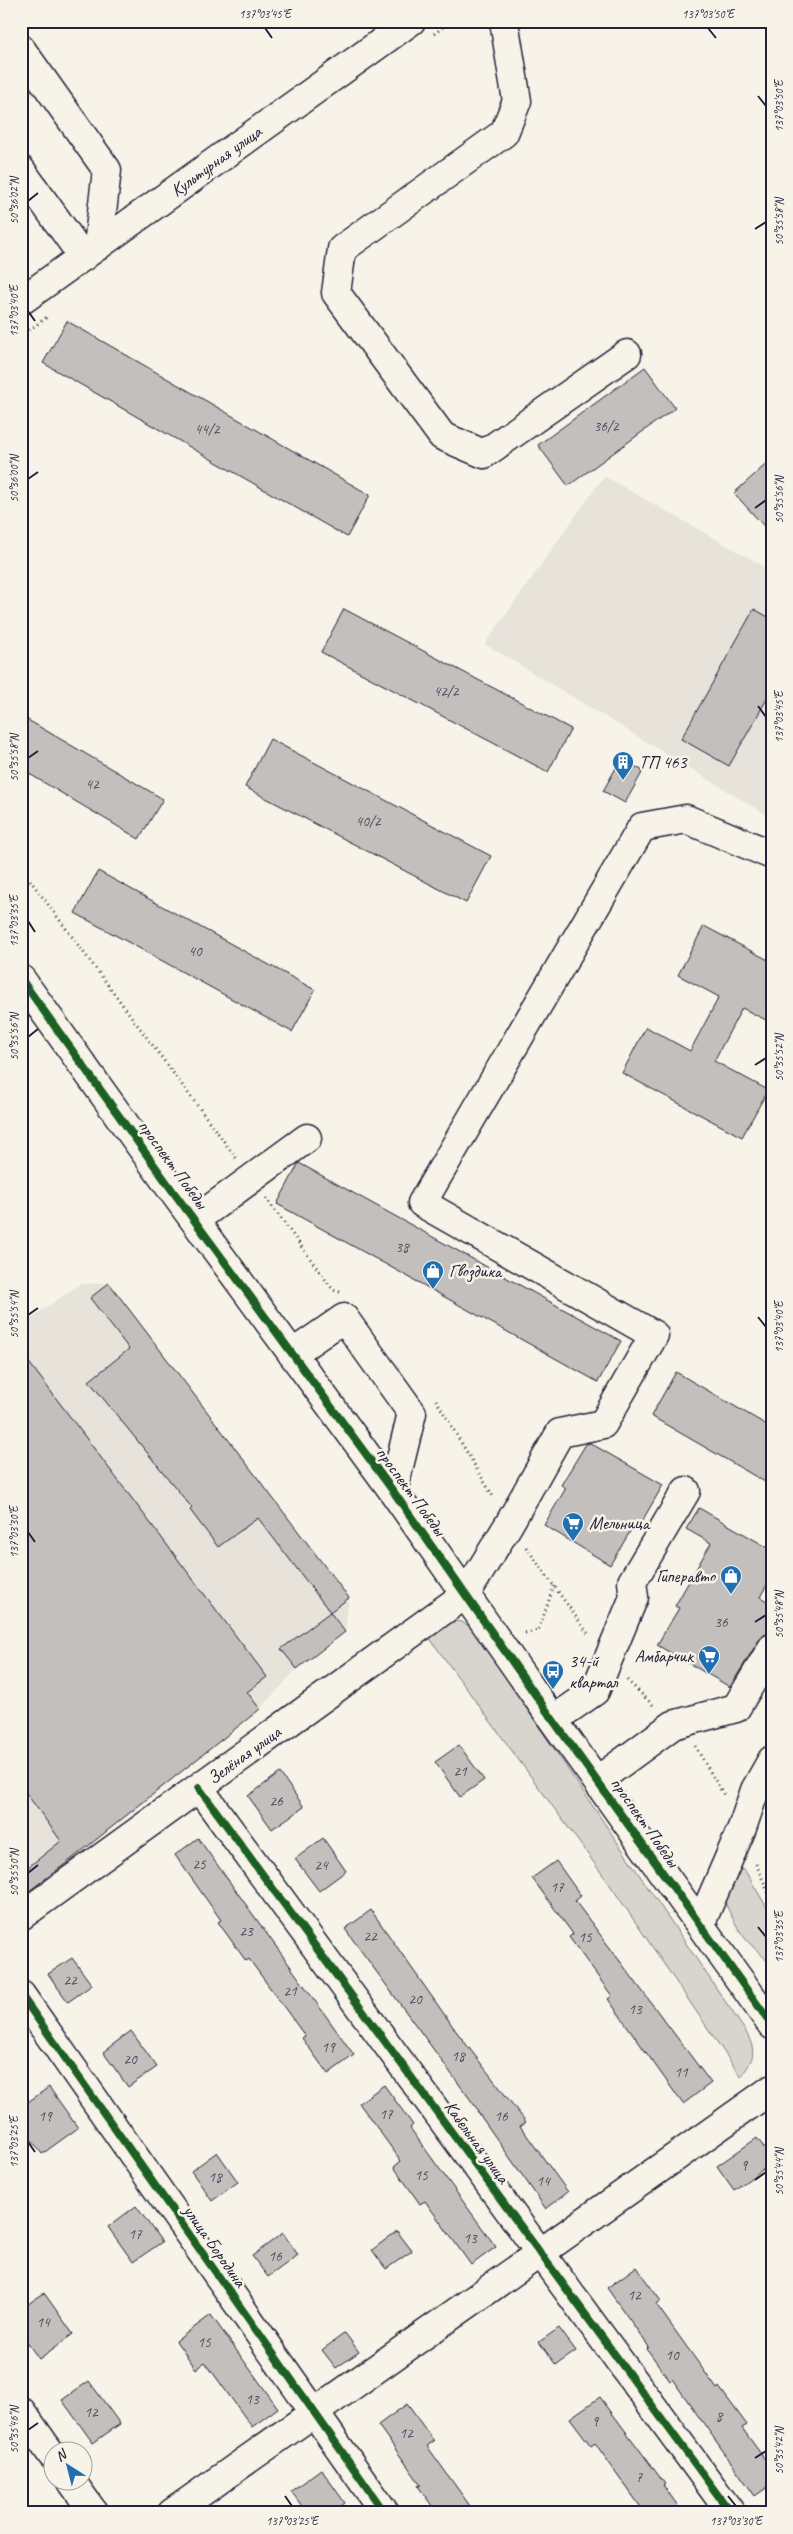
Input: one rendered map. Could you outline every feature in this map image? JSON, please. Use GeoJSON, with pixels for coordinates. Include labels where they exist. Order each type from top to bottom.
{"type":"FeatureCollection","features":[{"type":"Feature","properties":{"kind":"street","name":"Культурная улица"},"geometry":{"type":"LineString","coordinates":[[21,301],[411,21]]}},
{"type":"Feature","properties":{"kind":"street"},"geometry":{"type":"LineString","coordinates":[[504,21],[517,101],[504,133],[342,249],[336,293],[442,436],[484,454],[627,354]]}},
{"type":"Feature","properties":{"kind":"street"},"geometry":{"type":"LineString","coordinates":[[21,50],[107,170],[90,251]]}},
{"type":"Feature","properties":{"kind":"street"},"geometry":{"type":"LineString","coordinates":[[21,170],[90,251]]}},
{"type":"Feature","properties":{"kind":"street"},"geometry":{"type":"LineString","coordinates":[[466,1594],[509,1524],[560,1433],[603,1424],[654,1335],[422,1203],[642,826],[686,819],[772,855]]}},
{"type":"Feature","properties":{"kind":"street","name":"проспект Победы"},"geometry":{"type":"LineString","coordinates":[[21,979],[292,1354],[393,1490],[553,1720],[598,1780],[772,2025]]}},
{"type":"Feature","properties":{"kind":"street"},"geometry":{"type":"LineString","coordinates":[[195,1220],[307,1138]]}},
{"type":"Feature","properties":{"kind":"street"},"geometry":{"type":"LineString","coordinates":[[292,1354],[344,1318],[412,1413],[393,1490]]}},
{"type":"Feature","properties":{"kind":"street"},"geometry":{"type":"LineString","coordinates":[[553,1720],[595,1690],[634,1597],[632,1582],[686,1491]]}},
{"type":"Feature","properties":{"kind":"street","name":"Зелёная улица"},"geometry":{"type":"LineString","coordinates":[[21,1916],[466,1594]]}},
{"type":"Feature","properties":{"kind":"street"},"geometry":{"type":"LineString","coordinates":[[598,1780],[673,1725],[736,1708],[772,1648]]}},
{"type":"Feature","properties":{"kind":"street"},"geometry":{"type":"LineString","coordinates":[[700,1925],[742,1828],[755,1790],[772,1760]]}},
{"type":"Feature","properties":{"kind":"street","name":"Кабельная улица"},"geometry":{"type":"LineString","coordinates":[[199,1788],[731,2513]]}},
{"type":"Feature","properties":{"kind":"street","name":"улица Бородина"},"geometry":{"type":"LineString","coordinates":[[21,1995],[385,2513]]}},
{"type":"Feature","properties":{"kind":"street"},"geometry":{"type":"LineString","coordinates":[[172,2513],[541,2254],[772,2088]]}},
{"type":"Feature","properties":{"kind":"street"},"geometry":{"type":"LineString","coordinates":[[21,2411],[43,2442]]}},
{"type":"Feature","properties":{"kind":"street"},"geometry":{"type":"LineString","coordinates":[[79,2492],[94,2513]]}},
{"type":"Feature","properties":{"kind":"path"},"geometry":{"type":"LineString","coordinates":[[520,1634],[538,1631],[554,1586]]}},
{"type":"Feature","properties":{"kind":"shaded area"},"geometry":{"type":"Polygon","coordinates":[[[604,476],[772,571],[772,818],[485,644],[604,476]]]}},
{"type":"Feature","properties":{"kind":"shaded area"},"geometry":{"type":"Polygon","coordinates":[[[109,1283],[349,1598],[345,1632],[297,1669],[260,1709],[21,1900],[21,1325],[80,1284],[109,1283]]]}},
{"type":"Feature","properties":{"kind":"shaded area"},"geometry":{"type":"Polygon","coordinates":[[[454,1621],[462,1622],[472,1628],[746,2032],[752,2045],[753,2055],[741,2077],[608,1882],[428,1636],[444,1625],[454,1621]]]}},
{"type":"Feature","properties":{"kind":"shaded area"},"geometry":{"type":"Polygon","coordinates":[[[744,1869],[772,1916],[772,1971],[767,1961],[741,1933],[724,1901],[730,1875],[744,1869]]]}},
{"type":"Feature","properties":{"kind":"building"},"geometry":{"type":"Polygon","coordinates":[[[67,321],[370,495],[347,537],[43,363],[67,321]]]}},
{"type":"Feature","properties":{"kind":"building"},"geometry":{"type":"Polygon","coordinates":[[[645,367],[675,408],[568,486],[538,445],[645,367]]]}},
{"type":"Feature","properties":{"kind":"building"},"geometry":{"type":"Polygon","coordinates":[[[772,459],[772,535],[734,493],[772,459]]]}},
{"type":"Feature","properties":{"kind":"building"},"geometry":{"type":"Polygon","coordinates":[[[344,609],[571,729],[548,772],[321,652],[344,609]]]}},
{"type":"Feature","properties":{"kind":"building"},"geometry":{"type":"Polygon","coordinates":[[[754,609],[772,619],[772,690],[729,766],[681,739],[754,609]]]}},
{"type":"Feature","properties":{"kind":"building"},"geometry":{"type":"Polygon","coordinates":[[[21,716],[163,799],[139,839],[21,769],[21,716]]]}},
{"type":"Feature","properties":{"kind":"building"},"geometry":{"type":"Polygon","coordinates":[[[270,739],[491,856],[466,903],[245,787],[270,739]]]}},
{"type":"Feature","properties":{"kind":"building","name":"ТП 463"},"geometry":{"type":"Polygon","coordinates":[[[621,759],[643,771],[625,803],[603,791],[621,759]]]}},
{"type":"Feature","properties":{"kind":"building"},"geometry":{"type":"Polygon","coordinates":[[[98,871],[315,990],[292,1032],[75,913],[98,871]]]}},
{"type":"Feature","properties":{"kind":"building"},"geometry":{"type":"Polygon","coordinates":[[[704,926],[772,962],[772,1023],[742,1008],[714,1061],[768,1090],[742,1137],[622,1073],[646,1027],[690,1051],[719,997],[678,975],[704,926]]]}},
{"type":"Feature","properties":{"kind":"building"},"geometry":{"type":"Polygon","coordinates":[[[299,1163],[621,1341],[598,1382],[277,1204],[299,1163]]]}},
{"type":"Feature","properties":{"kind":"building"},"geometry":{"type":"Polygon","coordinates":[[[109,1283],[349,1598],[330,1612],[258,1518],[218,1547],[190,1510],[192,1508],[89,1381],[129,1349],[90,1298],[109,1283]]]}},
{"type":"Feature","properties":{"kind":"building"},"geometry":{"type":"Polygon","coordinates":[[[21,1352],[267,1677],[247,1692],[260,1709],[68,1862],[21,1897],[21,1873],[61,1841],[21,1786],[21,1352]]]}},
{"type":"Feature","properties":{"kind":"building"},"geometry":{"type":"Polygon","coordinates":[[[676,1372],[772,1428],[772,1486],[651,1416],[676,1372]]]}},
{"type":"Feature","properties":{"kind":"building"},"geometry":{"type":"Polygon","coordinates":[[[590,1443],[663,1485],[638,1528],[634,1525],[610,1565],[544,1525],[566,1488],[561,1485],[586,1444],[590,1443]]]}},
{"type":"Feature","properties":{"kind":"building"},"geometry":{"type":"Polygon","coordinates":[[[699,1508],[772,1550],[772,1576],[760,1597],[772,1604],[772,1632],[764,1635],[759,1640],[730,1687],[657,1645],[679,1608],[675,1606],[711,1543],[686,1529],[699,1508]]]}},
{"type":"Feature","properties":{"kind":"building"},"geometry":{"type":"Polygon","coordinates":[[[330,1612],[345,1632],[297,1669],[281,1649],[330,1612]]]}},
{"type":"Feature","properties":{"kind":"building"},"geometry":{"type":"Polygon","coordinates":[[[459,1745],[484,1780],[460,1797],[435,1762],[459,1745]]]}},
{"type":"Feature","properties":{"kind":"building"},"geometry":{"type":"Polygon","coordinates":[[[280,1773],[304,1807],[272,1829],[248,1796],[280,1773]]]}},
{"type":"Feature","properties":{"kind":"building"},"geometry":{"type":"Polygon","coordinates":[[[198,1838],[354,2055],[328,2074],[302,2038],[305,2036],[249,1959],[246,1961],[218,1922],[221,1920],[175,1855],[198,1838]]]}},
{"type":"Feature","properties":{"kind":"building"},"geometry":{"type":"Polygon","coordinates":[[[323,1838],[346,1871],[319,1891],[295,1859],[323,1838]]]}},
{"type":"Feature","properties":{"kind":"building"},"geometry":{"type":"Polygon","coordinates":[[[556,1861],[581,1896],[575,1901],[711,2083],[683,2104],[608,1999],[612,1996],[569,1937],[573,1934],[532,1878],[556,1861]]]}},
{"type":"Feature","properties":{"kind":"building"},"geometry":{"type":"Polygon","coordinates":[[[371,1910],[456,2031],[526,2122],[520,2126],[568,2192],[546,2209],[478,2110],[345,1929],[371,1910]]]}},
{"type":"Feature","properties":{"kind":"building"},"geometry":{"type":"Polygon","coordinates":[[[72,1958],[92,1985],[68,2002],[48,1974],[72,1958]]]}},
{"type":"Feature","properties":{"kind":"building"},"geometry":{"type":"Polygon","coordinates":[[[131,2031],[157,2067],[128,2087],[103,2052],[131,2031]]]}},
{"type":"Feature","properties":{"kind":"building"},"geometry":{"type":"Polygon","coordinates":[[[384,2085],[413,2125],[410,2128],[496,2247],[471,2265],[425,2201],[420,2204],[394,2167],[401,2161],[359,2103],[384,2085]]]}},
{"type":"Feature","properties":{"kind":"building"},"geometry":{"type":"Polygon","coordinates":[[[49,2087],[78,2128],[42,2154],[21,2126],[21,2107],[49,2087]]]}},
{"type":"Feature","properties":{"kind":"building"},"geometry":{"type":"Polygon","coordinates":[[[757,2138],[772,2158],[772,2163],[734,2190],[717,2166],[757,2138]]]}},
{"type":"Feature","properties":{"kind":"building"},"geometry":{"type":"Polygon","coordinates":[[[217,2152],[238,2182],[212,2201],[191,2171],[217,2152]]]}},
{"type":"Feature","properties":{"kind":"building"},"geometry":{"type":"Polygon","coordinates":[[[136,2206],[162,2242],[133,2262],[108,2227],[136,2206]]]}},
{"type":"Feature","properties":{"kind":"building"},"geometry":{"type":"Polygon","coordinates":[[[397,2231],[412,2251],[386,2269],[372,2250],[397,2231]]]}},
{"type":"Feature","properties":{"kind":"building"},"geometry":{"type":"Polygon","coordinates":[[[283,2233],[298,2255],[268,2277],[252,2256],[283,2233]]]}},
{"type":"Feature","properties":{"kind":"building"},"geometry":{"type":"Polygon","coordinates":[[[636,2267],[661,2301],[656,2304],[717,2389],[719,2387],[747,2425],[742,2428],[772,2469],[772,2484],[755,2496],[672,2379],[670,2381],[647,2349],[649,2347],[607,2288],[636,2267]]]}},
{"type":"Feature","properties":{"kind":"building"},"geometry":{"type":"Polygon","coordinates":[[[44,2293],[73,2334],[39,2359],[21,2334],[21,2309],[44,2293]]]}},
{"type":"Feature","properties":{"kind":"building"},"geometry":{"type":"Polygon","coordinates":[[[211,2315],[278,2408],[252,2427],[205,2362],[196,2369],[176,2341],[211,2315]]]}},
{"type":"Feature","properties":{"kind":"building"},"geometry":{"type":"Polygon","coordinates":[[[559,2328],[576,2351],[556,2365],[539,2342],[559,2328]]]}},
{"type":"Feature","properties":{"kind":"building"},"geometry":{"type":"Polygon","coordinates":[[[345,2333],[359,2352],[336,2368],[322,2350],[345,2333]]]}},
{"type":"Feature","properties":{"kind":"building"},"geometry":{"type":"Polygon","coordinates":[[[89,2381],[120,2424],[93,2443],[62,2400],[89,2381]]]}},
{"type":"Feature","properties":{"kind":"building"},"geometry":{"type":"Polygon","coordinates":[[[600,2397],[665,2484],[663,2485],[683,2513],[645,2513],[595,2443],[591,2446],[570,2418],[600,2397]]]}},
{"type":"Feature","properties":{"kind":"building"},"geometry":{"type":"Polygon","coordinates":[[[407,2404],[434,2441],[427,2446],[475,2513],[437,2513],[418,2486],[421,2485],[378,2425],[407,2404]]]}},
{"type":"Feature","properties":{"kind":"building"},"geometry":{"type":"Polygon","coordinates":[[[321,2469],[345,2503],[331,2513],[307,2513],[291,2491],[321,2469]]]}},
{"type":"Feature","properties":{"kind":"cycle path"},"geometry":{"type":"LineString","coordinates":[[21,979],[172,1190],[393,1491],[553,1720],[772,2025]]}},
{"type":"Feature","properties":{"kind":"cycle path"},"geometry":{"type":"LineString","coordinates":[[199,1788],[731,2513]]}},
{"type":"Feature","properties":{"kind":"cycle path"},"geometry":{"type":"LineString","coordinates":[[21,1995],[385,2513]]}},
{"type":"Feature","properties":{"kind":"place","name":"ТП 463"},"geometry":{"type":"Point","coordinates":[623,781]}},
{"type":"Feature","properties":{"kind":"place","name":"Гвоздика"},"geometry":{"type":"Point","coordinates":[433,1290]}},
{"type":"Feature","properties":{"kind":"place","name":"Мельница"},"geometry":{"type":"Point","coordinates":[573,1542]}},
{"type":"Feature","properties":{"kind":"place","name":"Гиперавто"},"geometry":{"type":"Point","coordinates":[731,1595]}},
{"type":"Feature","properties":{"kind":"place","name":"Амбарчик"},"geometry":{"type":"Point","coordinates":[709,1675]}},
{"type":"Feature","properties":{"kind":"place","name":"34-й квартал"},"geometry":{"type":"Point","coordinates":[553,1690]}}]}
